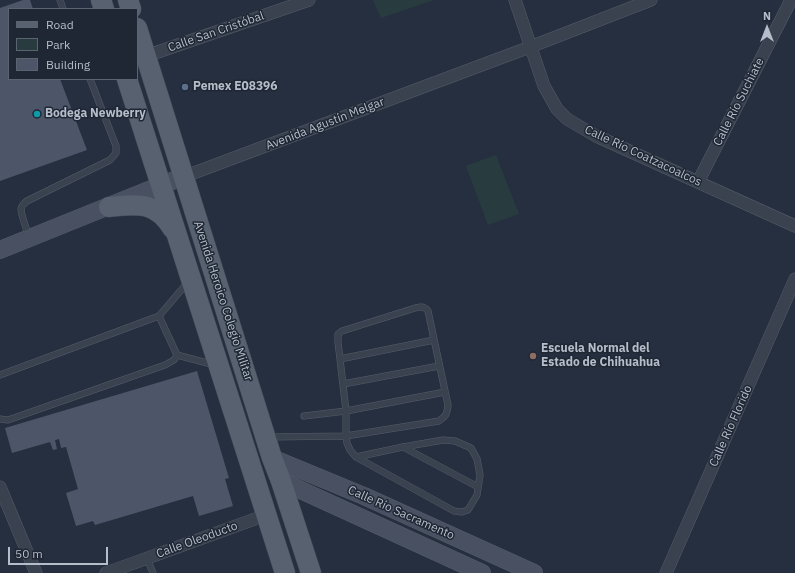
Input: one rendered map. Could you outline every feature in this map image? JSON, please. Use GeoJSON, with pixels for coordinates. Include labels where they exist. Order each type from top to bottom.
{"type":"FeatureCollection","features":[{"type":"Feature","properties":{"kind":"main road","name":"Avenida Heroico Colegio Militar"},"geometry":{"type":"LineString","coordinates":[[138,31],[272,458],[311,573]]}},
{"type":"Feature","properties":{"kind":"main road","name":"Avenida Heroico Colegio Militar"},"geometry":{"type":"LineString","coordinates":[[127,80],[285,573]]}},
{"type":"Feature","properties":{"kind":"main road"},"geometry":{"type":"LineString","coordinates":[[109,207],[130,204],[143,205],[156,211],[165,218],[177,236]]}},
{"type":"Feature","properties":{"kind":"street","name":"Calle San Cristóbal"},"geometry":{"type":"LineString","coordinates":[[146,56],[309,0]]}},
{"type":"Feature","properties":{"kind":"street"},"geometry":{"type":"LineString","coordinates":[[515,0],[530,46]]}},
{"type":"Feature","properties":{"kind":"street","name":"Avenida Agustín Melgar"},"geometry":{"type":"LineString","coordinates":[[0,250],[161,185],[651,0]]}},
{"type":"Feature","properties":{"kind":"street","name":"Calle Río Suchiate"},"geometry":{"type":"LineString","coordinates":[[698,182],[791,0]]}},
{"type":"Feature","properties":{"kind":"street","name":"Calle Río Coatzacoalcos"},"geometry":{"type":"LineString","coordinates":[[530,46],[544,86],[557,110],[567,119],[596,136],[795,226]]}},
{"type":"Feature","properties":{"kind":"street","name":"Calle Río Florido"},"geometry":{"type":"LineString","coordinates":[[666,573],[795,279]]}},
{"type":"Feature","properties":{"kind":"street","name":"Calle Río Sacramento"},"geometry":{"type":"LineString","coordinates":[[272,458],[364,496],[529,572]]}},
{"type":"Feature","properties":{"kind":"street","name":"Calle Río Sacramento"},"geometry":{"type":"LineString","coordinates":[[281,481],[482,573]]}},
{"type":"Feature","properties":{"kind":"street"},"geometry":{"type":"LineString","coordinates":[[0,487],[36,573]]}},
{"type":"Feature","properties":{"kind":"street","name":"Calle Oleoducto"},"geometry":{"type":"LineString","coordinates":[[106,573],[266,515]]}},
{"type":"Feature","properties":{"kind":"street"},"geometry":{"type":"LineString","coordinates":[[447,557],[456,538]]}},
{"type":"Feature","properties":{"kind":"lane"},"geometry":{"type":"LineString","coordinates":[[30,238],[22,214],[21,209],[23,204],[110,160],[116,153],[116,146],[90,80]]}},
{"type":"Feature","properties":{"kind":"lane"},"geometry":{"type":"LineString","coordinates":[[0,375],[159,316],[191,279]]}},
{"type":"Feature","properties":{"kind":"lane"},"geometry":{"type":"LineString","coordinates":[[266,438],[346,436],[439,421],[444,418],[448,405],[428,310],[426,308],[418,307],[342,331],[338,334],[346,411],[346,436],[347,443],[356,458],[454,511],[462,512],[468,510],[477,495],[480,475],[476,459],[471,448],[455,441],[443,440],[403,447],[356,458]]}},
{"type":"Feature","properties":{"kind":"lane"},"geometry":{"type":"LineString","coordinates":[[159,316],[177,355]]}},
{"type":"Feature","properties":{"kind":"lane"},"geometry":{"type":"LineString","coordinates":[[340,359],[434,340]]}},
{"type":"Feature","properties":{"kind":"lane"},"geometry":{"type":"LineString","coordinates":[[177,355],[218,366]]}},
{"type":"Feature","properties":{"kind":"lane"},"geometry":{"type":"LineString","coordinates":[[0,419],[8,420],[165,365],[174,360],[177,355]]}},
{"type":"Feature","properties":{"kind":"lane"},"geometry":{"type":"LineString","coordinates":[[343,384],[439,366]]}},
{"type":"Feature","properties":{"kind":"lane"},"geometry":{"type":"LineString","coordinates":[[304,416],[346,411],[445,392]]}},
{"type":"Feature","properties":{"kind":"lane"},"geometry":{"type":"LineString","coordinates":[[403,447],[478,486]]}},
{"type":"Feature","properties":{"kind":"lane"},"geometry":{"type":"LineString","coordinates":[[147,558],[153,573]]}},
{"type":"Feature","properties":{"kind":"green space"},"geometry":{"type":"Polygon","coordinates":[[[373,0],[434,0],[381,18],[373,0]]]}},
{"type":"Feature","properties":{"kind":"green space"},"geometry":{"type":"Polygon","coordinates":[[[496,155],[519,214],[488,225],[466,166],[496,155]]]}},
{"type":"Feature","properties":{"kind":"building","name":"Bodega Newberry"},"geometry":{"type":"Polygon","coordinates":[[[23,0],[30,0],[33,8],[8,8],[8,80],[60,80],[87,150],[0,181],[0,8],[23,0]]]}},
{"type":"Feature","properties":{"kind":"building"},"geometry":{"type":"Polygon","coordinates":[[[197,371],[229,478],[225,479],[233,506],[199,516],[193,496],[95,525],[93,521],[76,526],[66,493],[78,489],[66,447],[61,448],[59,439],[55,440],[57,449],[53,450],[50,442],[12,453],[5,428],[197,371]]]}},
{"type":"Feature","properties":{"kind":"place","name":"Pemex E08396"},"geometry":{"type":"Point","coordinates":[185,87]}},
{"type":"Feature","properties":{"kind":"place","name":"Bodega Newberry"},"geometry":{"type":"Point","coordinates":[37,114]}},
{"type":"Feature","properties":{"kind":"place","name":"Escuela Normal del Estado de Chihuahua"},"geometry":{"type":"Point","coordinates":[533,356]}}]}
